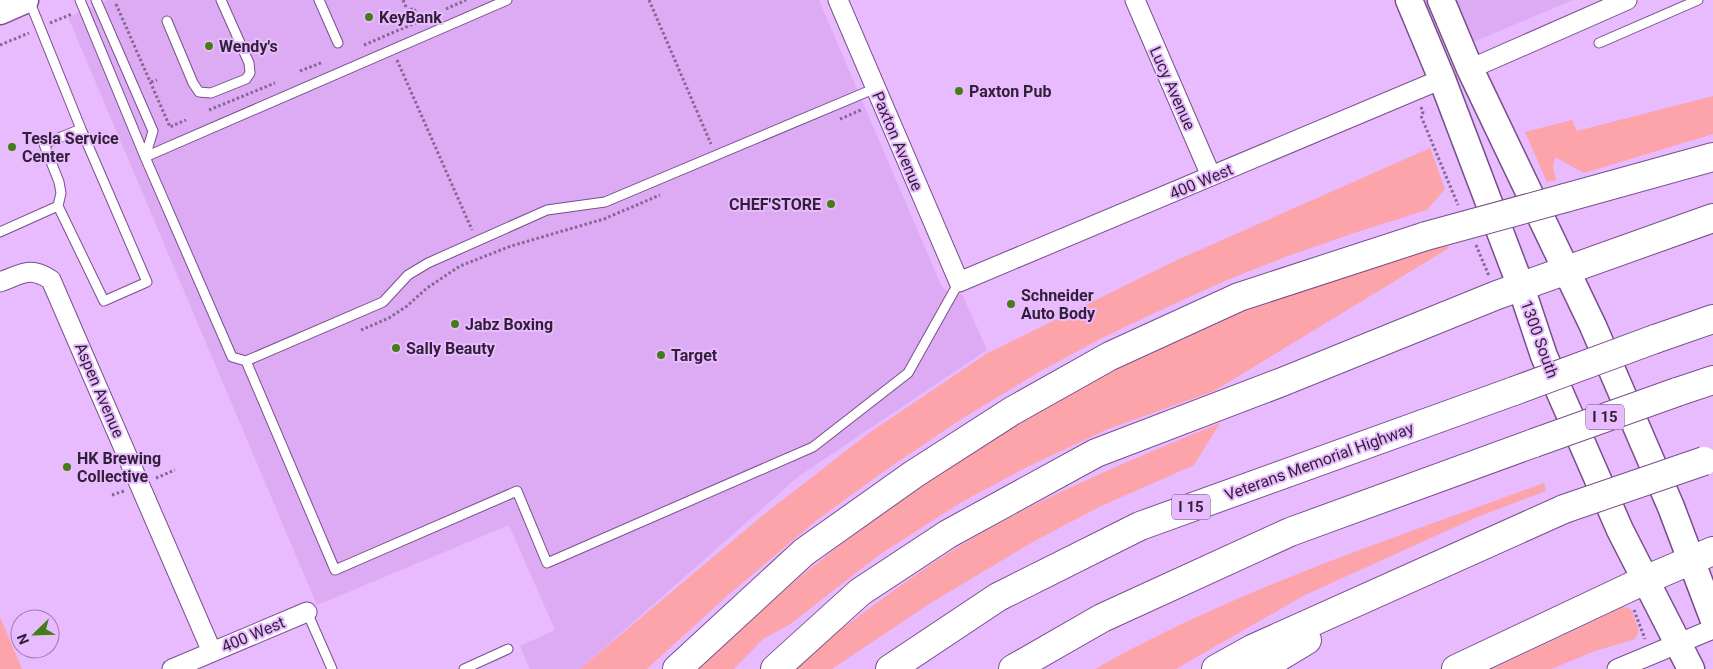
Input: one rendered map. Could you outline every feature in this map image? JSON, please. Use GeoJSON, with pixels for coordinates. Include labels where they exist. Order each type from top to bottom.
{"type":"FeatureCollection","features":[{"type":"Feature","properties":{"kind":"highway"},"geometry":{"type":"LineString","coordinates":[[677,669],[804,552],[914,474],[1012,411],[1110,356],[1239,298],[1426,236],[1713,156]]}},
{"type":"Feature","properties":{"kind":"highway"},"geometry":{"type":"LineString","coordinates":[[776,669],[860,592],[948,534],[1096,453],[1282,382],[1521,287],[1713,218]]}},
{"type":"Feature","properties":{"kind":"highway","name":"Veterans Memorial Highway"},"geometry":{"type":"LineString","coordinates":[[890,669],[998,596],[1140,526],[1713,319]]}},
{"type":"Feature","properties":{"kind":"highway","name":"I 15"},"geometry":{"type":"LineString","coordinates":[[1013,669],[1102,618],[1290,532],[1713,380]]}},
{"type":"Feature","properties":{"kind":"highway"},"geometry":{"type":"LineString","coordinates":[[1216,669],[1252,649],[1428,568],[1564,509],[1709,459]]}},
{"type":"Feature","properties":{"kind":"highway"},"geometry":{"type":"LineString","coordinates":[[1456,669],[1702,555]]}},
{"type":"Feature","properties":{"kind":"highway"},"geometry":{"type":"LineString","coordinates":[[1259,669],[1312,637],[1378,603],[1428,568]]}},
{"type":"Feature","properties":{"kind":"main road"},"geometry":{"type":"LineString","coordinates":[[0,11],[27,0]]}},
{"type":"Feature","properties":{"kind":"main road","name":"1300 South"},"geometry":{"type":"LineString","coordinates":[[1409,0],[1442,79],[1521,287],[1544,356],[1620,530],[1691,669]]}},
{"type":"Feature","properties":{"kind":"main road"},"geometry":{"type":"LineString","coordinates":[[1427,0],[1444,41],[1470,69]]}},
{"type":"Feature","properties":{"kind":"main road"},"geometry":{"type":"LineString","coordinates":[[1441,0],[1470,69],[1601,344],[1671,507],[1702,555],[1713,618]]}},
{"type":"Feature","properties":{"kind":"street","name":"Paxton Avenue"},"geometry":{"type":"LineString","coordinates":[[838,0],[959,282]]}},
{"type":"Feature","properties":{"kind":"street","name":"Lucy Avenue"},"geometry":{"type":"LineString","coordinates":[[1135,0],[1211,176]]}},
{"type":"Feature","properties":{"kind":"street"},"geometry":{"type":"LineString","coordinates":[[1470,69],[1615,2]]}},
{"type":"Feature","properties":{"kind":"street","name":"400 West"},"geometry":{"type":"LineString","coordinates":[[959,282],[1442,79]]}},
{"type":"Feature","properties":{"kind":"street","name":"Aspen Avenue"},"geometry":{"type":"LineString","coordinates":[[0,282],[26,273],[39,272],[51,280],[212,652]]}},
{"type":"Feature","properties":{"kind":"street","name":"400 West"},"geometry":{"type":"LineString","coordinates":[[172,669],[307,612]]}},
{"type":"Feature","properties":{"kind":"street"},"geometry":{"type":"LineString","coordinates":[[1617,669],[1713,629]]}},
{"type":"Feature","properties":{"kind":"lane"},"geometry":{"type":"LineString","coordinates":[[27,0],[147,282],[104,301],[58,206],[61,193],[59,182],[44,144],[81,129]]}},
{"type":"Feature","properties":{"kind":"lane"},"geometry":{"type":"LineString","coordinates":[[80,0],[145,157],[232,357],[246,361],[383,302],[408,275],[428,263],[547,210],[604,202],[876,88]]}},
{"type":"Feature","properties":{"kind":"lane"},"geometry":{"type":"LineString","coordinates":[[96,0],[153,130],[145,157]]}},
{"type":"Feature","properties":{"kind":"lane"},"geometry":{"type":"LineString","coordinates":[[168,21],[193,83],[199,92],[211,93],[246,79],[250,73],[249,63],[221,0]]}},
{"type":"Feature","properties":{"kind":"lane"},"geometry":{"type":"LineString","coordinates":[[319,0],[338,44]]}},
{"type":"Feature","properties":{"kind":"lane"},"geometry":{"type":"LineString","coordinates":[[482,0],[486,9]]}},
{"type":"Feature","properties":{"kind":"lane"},"geometry":{"type":"LineString","coordinates":[[145,157],[506,0]]}},
{"type":"Feature","properties":{"kind":"lane"},"geometry":{"type":"LineString","coordinates":[[1599,42],[1698,0]]}},
{"type":"Feature","properties":{"kind":"lane"},"geometry":{"type":"LineString","coordinates":[[0,232],[58,206]]}},
{"type":"Feature","properties":{"kind":"lane"},"geometry":{"type":"LineString","coordinates":[[246,361],[335,570],[516,491],[547,563],[812,448],[908,373],[959,282]]}},
{"type":"Feature","properties":{"kind":"lane"},"geometry":{"type":"LineString","coordinates":[[307,612],[330,669]]}},
{"type":"Feature","properties":{"kind":"lane"},"geometry":{"type":"LineString","coordinates":[[464,669],[508,649]]}},
{"type":"Feature","properties":{"kind":"path"},"geometry":{"type":"LineString","coordinates":[[403,0],[408,11],[414,8],[419,21]]}},
{"type":"Feature","properties":{"kind":"path"},"geometry":{"type":"LineString","coordinates":[[446,8],[466,0]]}},
{"type":"Feature","properties":{"kind":"path"},"geometry":{"type":"LineString","coordinates":[[649,0],[711,144]]}},
{"type":"Feature","properties":{"kind":"path"},"geometry":{"type":"LineString","coordinates":[[116,4],[170,127],[186,120]]}},
{"type":"Feature","properties":{"kind":"path"},"geometry":{"type":"LineString","coordinates":[[364,45],[427,18]]}},
{"type":"Feature","properties":{"kind":"path"},"geometry":{"type":"LineString","coordinates":[[396,59],[486,261]]}},
{"type":"Feature","properties":{"kind":"path"},"geometry":{"type":"LineString","coordinates":[[300,71],[323,62]]}},
{"type":"Feature","properties":{"kind":"path"},"geometry":{"type":"LineString","coordinates":[[150,82],[157,80]]}},
{"type":"Feature","properties":{"kind":"path"},"geometry":{"type":"LineString","coordinates":[[209,110],[275,82]]}},
{"type":"Feature","properties":{"kind":"path"},"geometry":{"type":"LineString","coordinates":[[1423,112],[1421,116],[1461,210]]}},
{"type":"Feature","properties":{"kind":"path"},"geometry":{"type":"LineString","coordinates":[[1472,237],[1488,274]]}},
{"type":"Feature","properties":{"kind":"path"},"geometry":{"type":"LineString","coordinates":[[151,480],[175,470]]}},
{"type":"Feature","properties":{"kind":"path"},"geometry":{"type":"LineString","coordinates":[[112,495],[129,488]]}},
{"type":"Feature","properties":{"kind":"path"},"geometry":{"type":"LineString","coordinates":[[1632,607],[1643,633]]}},
{"type":"Feature","properties":{"kind":"shaded area"},"geometry":{"type":"Polygon","coordinates":[[[108,0],[819,0],[941,285],[951,294],[962,294],[987,350],[799,476],[580,669],[530,669],[520,646],[555,630],[509,525],[317,605],[68,17],[108,0]]]}},
{"type":"Feature","properties":{"kind":"shaded area"},"geometry":{"type":"Polygon","coordinates":[[[1455,0],[1573,0],[1471,43],[1455,0]]]}},
{"type":"Feature","properties":{"kind":"shaded area"},"geometry":{"type":"Polygon","coordinates":[[[1713,96],[1713,134],[1584,173],[1555,157],[1553,168],[1556,180],[1547,182],[1525,132],[1572,120],[1577,131],[1713,96]]]}},
{"type":"Feature","properties":{"kind":"shaded area"},"geometry":{"type":"Polygon","coordinates":[[[1430,148],[1445,189],[1427,210],[1288,256],[1227,280],[1102,338],[1039,372],[963,418],[887,469],[817,520],[728,595],[647,669],[580,669],[762,516],[869,433],[986,354],[1177,260],[1430,148]]]}},
{"type":"Feature","properties":{"kind":"shaded area"},"geometry":{"type":"Polygon","coordinates":[[[1442,241],[1449,248],[1214,391],[1108,429],[1027,467],[960,503],[879,555],[789,625],[763,639],[734,669],[697,669],[782,592],[835,549],[954,464],[1036,413],[1121,366],[1234,314],[1356,268],[1442,241]]]}},
{"type":"Feature","properties":{"kind":"shaded area"},"geometry":{"type":"Polygon","coordinates":[[[1220,423],[1194,465],[1099,507],[1031,543],[929,604],[832,669],[792,669],[880,601],[973,538],[1064,491],[1220,423]]]}},
{"type":"Feature","properties":{"kind":"shaded area"},"geometry":{"type":"Polygon","coordinates":[[[1544,483],[1546,491],[1477,517],[1303,596],[1176,669],[1095,669],[1149,640],[1259,590],[1372,545],[1544,483]]]}},
{"type":"Feature","properties":{"kind":"shaded area"},"geometry":{"type":"Polygon","coordinates":[[[1623,607],[1631,609],[1639,631],[1635,639],[1595,651],[1551,669],[1492,669],[1623,607]]]}},
{"type":"Feature","properties":{"kind":"shaded area"},"geometry":{"type":"Polygon","coordinates":[[[0,617],[10,641],[10,659],[18,659],[22,669],[0,669],[0,617]]]}},
{"type":"Feature","properties":{"kind":"place","name":"KeyBank"},"geometry":{"type":"Point","coordinates":[369,17]}},
{"type":"Feature","properties":{"kind":"place","name":"Wendy's"},"geometry":{"type":"Point","coordinates":[209,46]}},
{"type":"Feature","properties":{"kind":"place","name":"Paxton Pub"},"geometry":{"type":"Point","coordinates":[959,91]}},
{"type":"Feature","properties":{"kind":"place","name":"Tesla Service Center"},"geometry":{"type":"Point","coordinates":[12,147]}},
{"type":"Feature","properties":{"kind":"place","name":"CHEF'STORE"},"geometry":{"type":"Point","coordinates":[831,204]}},
{"type":"Feature","properties":{"kind":"place","name":"Schneider Auto Body"},"geometry":{"type":"Point","coordinates":[1011,304]}},
{"type":"Feature","properties":{"kind":"place","name":"Jabz Boxing"},"geometry":{"type":"Point","coordinates":[455,324]}},
{"type":"Feature","properties":{"kind":"place","name":"Sally Beauty"},"geometry":{"type":"Point","coordinates":[396,348]}},
{"type":"Feature","properties":{"kind":"place","name":"Target"},"geometry":{"type":"Point","coordinates":[661,355]}},
{"type":"Feature","properties":{"kind":"place","name":"HK Brewing Collective"},"geometry":{"type":"Point","coordinates":[67,467]}}]}
